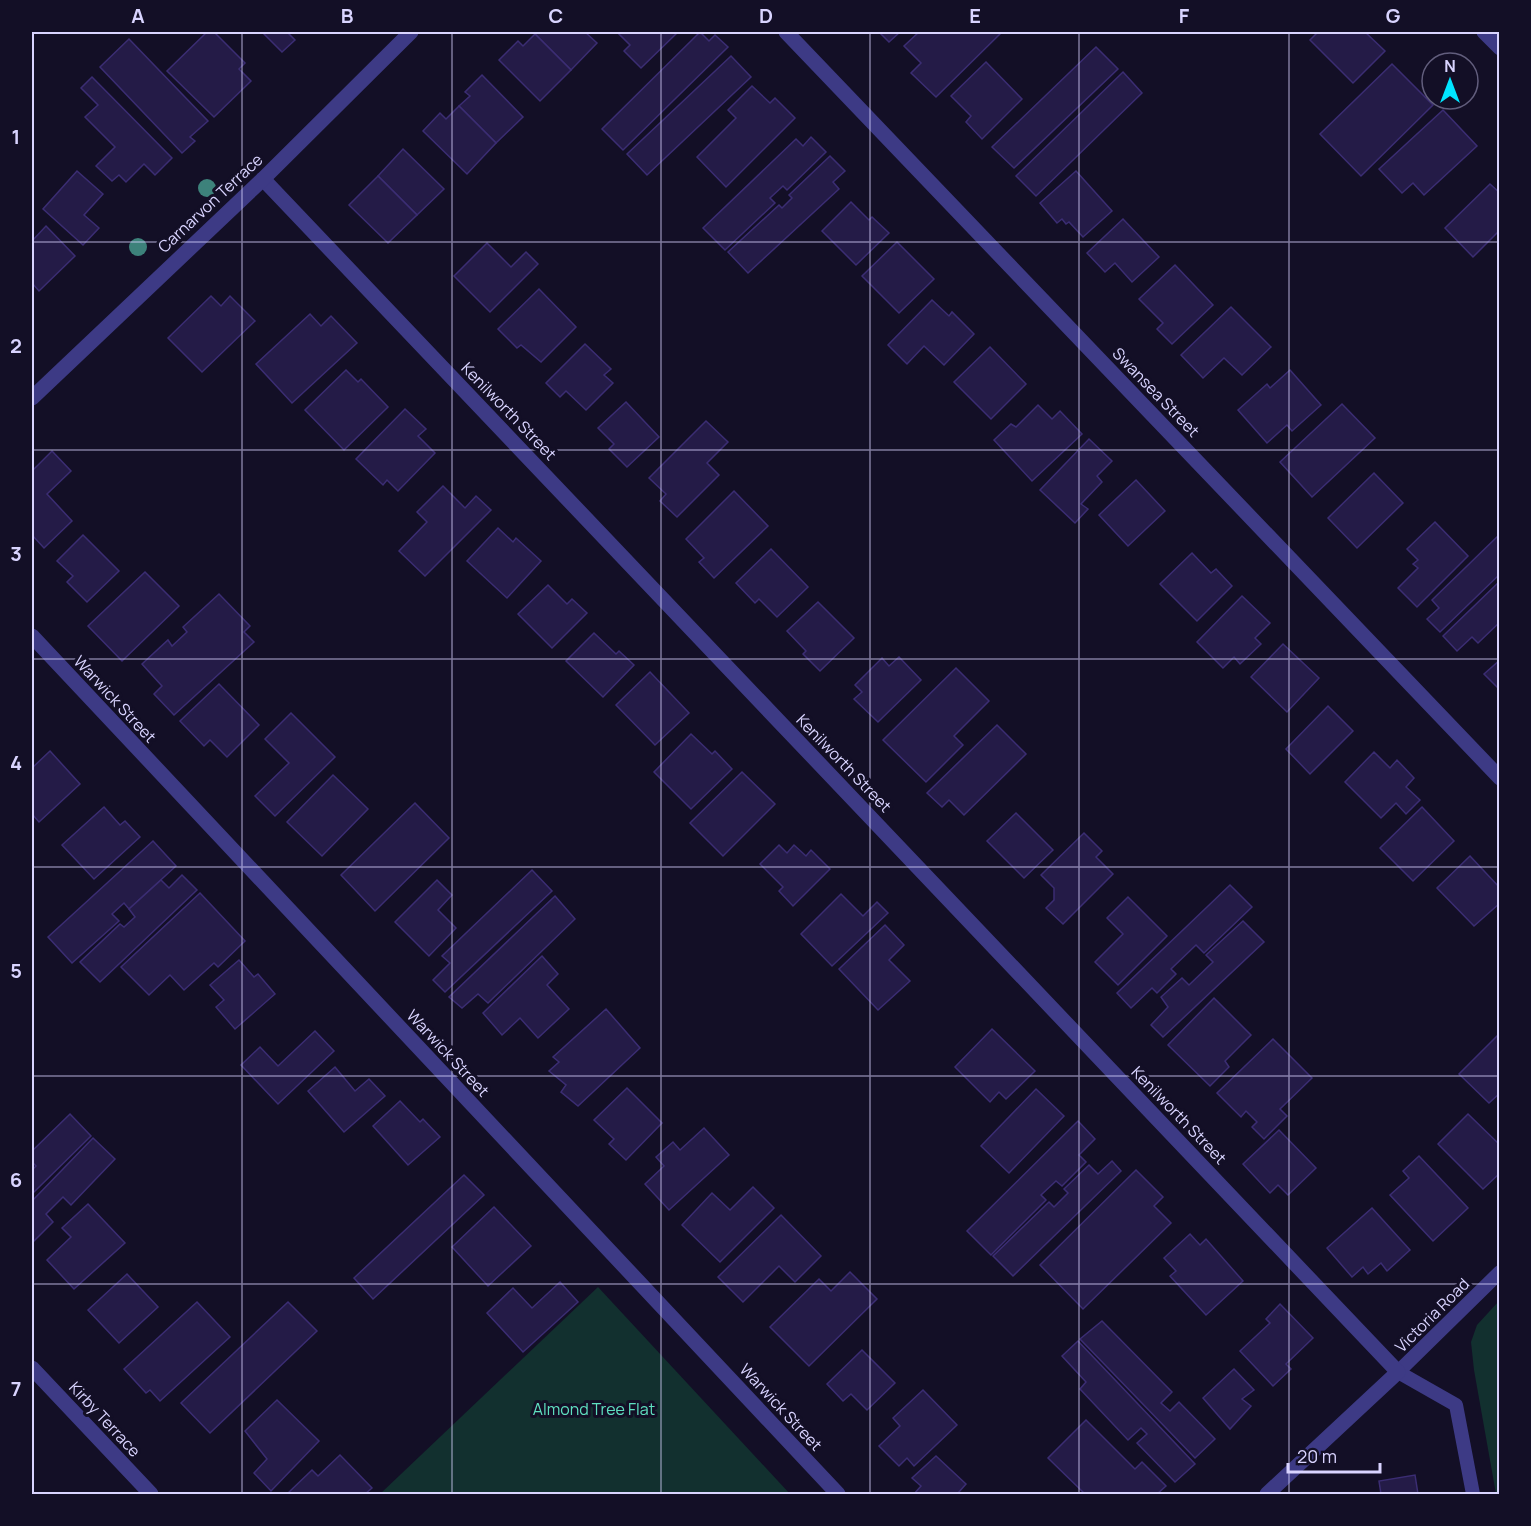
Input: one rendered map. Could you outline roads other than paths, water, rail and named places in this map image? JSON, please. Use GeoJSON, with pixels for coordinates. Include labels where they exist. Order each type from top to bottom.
{"type":"FeatureCollection","features":[{"type":"Feature","properties":{"kind":"street","name":"Carnarvon Terrace"},"geometry":{"type":"LineString","coordinates":[[32,398],[263,179],[411,32]]}},
{"type":"Feature","properties":{"kind":"street","name":"Swansea Street"},"geometry":{"type":"LineString","coordinates":[[786,32],[1500,778]]}},
{"type":"Feature","properties":{"kind":"street"},"geometry":{"type":"LineString","coordinates":[[1484,32],[1500,48]]}},
{"type":"Feature","properties":{"kind":"street","name":"Kenilworth Street"},"geometry":{"type":"LineString","coordinates":[[263,179],[1398,1372]]}},
{"type":"Feature","properties":{"kind":"street","name":"Warwick Street"},"geometry":{"type":"LineString","coordinates":[[32,636],[838,1494]]}},
{"type":"Feature","properties":{"kind":"street","name":"Kirby Terrace"},"geometry":{"type":"LineString","coordinates":[[32,1368],[151,1494]]}},
{"type":"Feature","properties":{"kind":"street"},"geometry":{"type":"LineString","coordinates":[[1267,1494],[1398,1372]]}},
{"type":"Feature","properties":{"kind":"lane","name":"Victoria Road"},"geometry":{"type":"LineString","coordinates":[[1473,1494],[1456,1405],[1398,1372],[1500,1272]]}},
{"type":"Feature","properties":{"kind":"park label","name":"Almond Tree Flat"},"geometry":{"type":"Point","coordinates":[594,1409]}}]}
